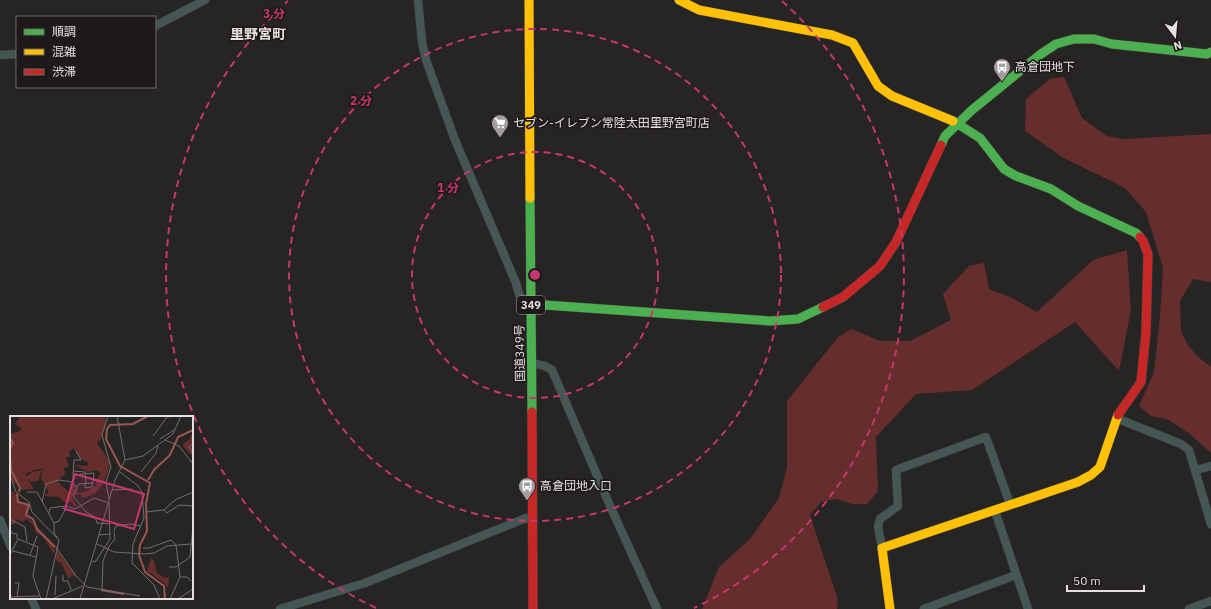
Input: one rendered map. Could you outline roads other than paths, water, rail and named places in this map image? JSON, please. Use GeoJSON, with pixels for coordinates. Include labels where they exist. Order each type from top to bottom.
{"type":"FeatureCollection","features":[{"type":"Feature","properties":{"kind":"main road","name":"国道349号"},"geometry":{"type":"LineString","coordinates":[[529,0],[533,363],[533,609]]}},
{"type":"Feature","properties":{"kind":"main road"},"geometry":{"type":"LineString","coordinates":[[679,0],[699,10],[832,35],[853,43],[878,86],[892,96],[958,123],[980,138],[1004,168],[1016,176],[1051,189],[1078,206],[1136,233],[1143,241],[1148,254],[1146,332],[1141,382],[1116,418],[1100,467],[1091,475],[1078,482],[882,548],[890,609]]}},
{"type":"Feature","properties":{"kind":"main road"},"geometry":{"type":"LineString","coordinates":[[532,304],[770,320],[798,319],[843,297],[880,266],[896,242],[945,136],[958,123],[1041,54],[1056,44],[1074,39],[1094,39],[1112,44],[1207,54],[1211,52]]}},
{"type":"Feature","properties":{"kind":"street"},"geometry":{"type":"LineString","coordinates":[[156,25],[205,0]]}},
{"type":"Feature","properties":{"kind":"street"},"geometry":{"type":"LineString","coordinates":[[418,0],[422,42],[426,60],[455,140],[516,282],[520,296],[524,302],[532,304]]}},
{"type":"Feature","properties":{"kind":"street"},"geometry":{"type":"LineString","coordinates":[[0,55],[16,54]]}},
{"type":"Feature","properties":{"kind":"street"},"geometry":{"type":"LineString","coordinates":[[533,363],[545,366],[552,370],[611,508],[657,609]]}},
{"type":"Feature","properties":{"kind":"street"},"geometry":{"type":"LineString","coordinates":[[1116,418],[1181,444],[1189,450],[1211,524]]}},
{"type":"Feature","properties":{"kind":"street"},"geometry":{"type":"LineString","coordinates":[[882,548],[878,527],[880,519],[898,506],[896,470],[986,437],[1010,504]]}},
{"type":"Feature","properties":{"kind":"street"},"geometry":{"type":"LineString","coordinates":[[1196,470],[1211,466]]}},
{"type":"Feature","properties":{"kind":"street"},"geometry":{"type":"LineString","coordinates":[[995,511],[1028,609]]}},
{"type":"Feature","properties":{"kind":"street"},"geometry":{"type":"LineString","coordinates":[[280,609],[364,583],[526,518],[533,519]]}},
{"type":"Feature","properties":{"kind":"street"},"geometry":{"type":"LineString","coordinates":[[0,520],[10,545]]}},
{"type":"Feature","properties":{"kind":"street"},"geometry":{"type":"LineString","coordinates":[[924,609],[1016,575]]}},
{"type":"Feature","properties":{"kind":"street"},"geometry":{"type":"LineString","coordinates":[[31,599],[36,609]]}},
{"type":"Feature","properties":{"kind":"street"},"geometry":{"type":"LineString","coordinates":[[1189,609],[1211,601]]}},
{"type":"Feature","properties":{"kind":"place","name":"高倉団地下"},"geometry":{"type":"Point","coordinates":[1002,82]}},
{"type":"Feature","properties":{"kind":"place","name":"セブン-イレブン常陸太田里野宮町店"},"geometry":{"type":"Point","coordinates":[500,138]}},
{"type":"Feature","properties":{"kind":"place","name":"高倉団地入口"},"geometry":{"type":"Point","coordinates":[527,501]}},
{"type":"Feature","properties":{"kind":"district","name":"里野宮町"},"geometry":{"type":"Point","coordinates":[258,34]}}]}
